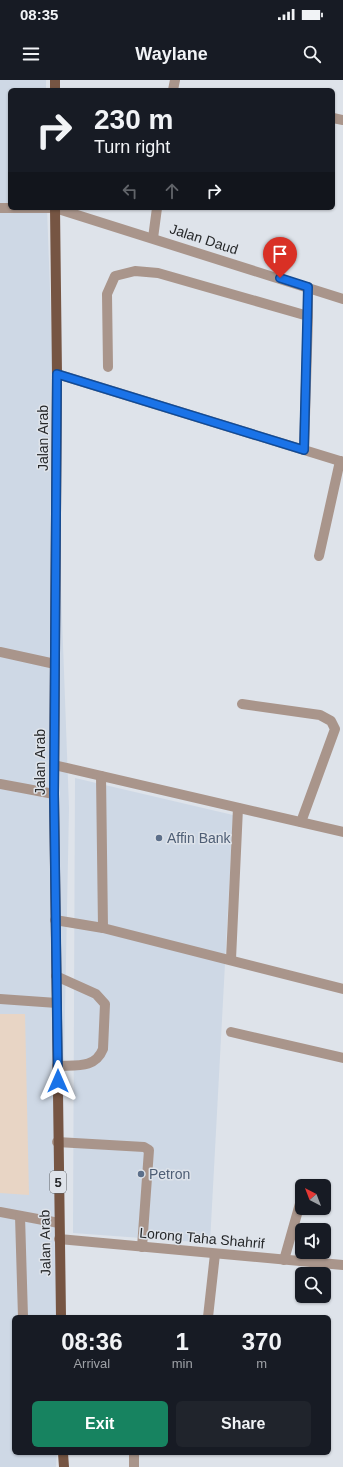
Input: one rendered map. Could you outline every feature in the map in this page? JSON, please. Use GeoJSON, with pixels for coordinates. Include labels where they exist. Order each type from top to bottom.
{"type":"FeatureCollection","features":[{"type":"Feature","properties":{"kind":"main road","name":"Jalan Arab"},"geometry":{"type":"LineString","coordinates":[[56,210],[57,374],[54,794],[58,1066],[57,1142],[61,1315]]}},
{"type":"Feature","properties":{"kind":"main road"},"geometry":{"type":"LineString","coordinates":[[63,1455],[64,1467]]}},
{"type":"Feature","properties":{"kind":"street","name":"Jalan Daud"},"geometry":{"type":"LineString","coordinates":[[62,210],[343,299]]}},
{"type":"Feature","properties":{"kind":"street"},"geometry":{"type":"LineString","coordinates":[[153,238],[157,210]]}},
{"type":"Feature","properties":{"kind":"street"},"geometry":{"type":"LineString","coordinates":[[108,367],[107,294],[115,276],[135,271],[158,273],[308,316]]}},
{"type":"Feature","properties":{"kind":"street"},"geometry":{"type":"LineString","coordinates":[[304,450],[308,287]]}},
{"type":"Feature","properties":{"kind":"street"},"geometry":{"type":"LineString","coordinates":[[57,374],[342,461],[319,556]]}},
{"type":"Feature","properties":{"kind":"street"},"geometry":{"type":"LineString","coordinates":[[0,652],[55,664]]}},
{"type":"Feature","properties":{"kind":"street"},"geometry":{"type":"LineString","coordinates":[[242,704],[320,715],[331,721],[335,729],[301,822]]}},
{"type":"Feature","properties":{"kind":"street"},"geometry":{"type":"LineString","coordinates":[[54,765],[343,832]]}},
{"type":"Feature","properties":{"kind":"street"},"geometry":{"type":"LineString","coordinates":[[101,776],[103,928]]}},
{"type":"Feature","properties":{"kind":"street"},"geometry":{"type":"LineString","coordinates":[[0,784],[54,794]]}},
{"type":"Feature","properties":{"kind":"street"},"geometry":{"type":"LineString","coordinates":[[231,959],[238,808]]}},
{"type":"Feature","properties":{"kind":"street"},"geometry":{"type":"LineString","coordinates":[[55,920],[103,928],[231,959],[343,989]]}},
{"type":"Feature","properties":{"kind":"street"},"geometry":{"type":"LineString","coordinates":[[56,976],[96,994],[105,1004],[103,1049],[100,1056],[95,1062],[86,1065],[58,1066]]}},
{"type":"Feature","properties":{"kind":"street"},"geometry":{"type":"LineString","coordinates":[[0,999],[57,1003]]}},
{"type":"Feature","properties":{"kind":"street"},"geometry":{"type":"LineString","coordinates":[[231,1032],[343,1058]]}},
{"type":"Feature","properties":{"kind":"street"},"geometry":{"type":"LineString","coordinates":[[57,1142],[144,1147],[149,1150],[142,1247]]}},
{"type":"Feature","properties":{"kind":"street"},"geometry":{"type":"LineString","coordinates":[[0,1212],[59,1223]]}},
{"type":"Feature","properties":{"kind":"street"},"geometry":{"type":"LineString","coordinates":[[284,1260],[297,1215]]}},
{"type":"Feature","properties":{"kind":"street"},"geometry":{"type":"LineString","coordinates":[[20,1216],[23,1315]]}},
{"type":"Feature","properties":{"kind":"street","name":"Lorong Taha Shahrif"},"geometry":{"type":"LineString","coordinates":[[59,1239],[343,1265]]}},
{"type":"Feature","properties":{"kind":"street"},"geometry":{"type":"LineString","coordinates":[[208,1315],[216,1254]]}},
{"type":"Feature","properties":{"kind":"street"},"geometry":{"type":"LineString","coordinates":[[134,1455],[134,1467]]}},
{"type":"Feature","properties":{"kind":"shaded area"},"geometry":{"type":"Polygon","coordinates":[[[0,80],[46,80],[46,88],[8,88],[8,210],[47,210],[69,808],[59,1315],[12,1315],[12,1455],[57,1455],[56,1467],[0,1467],[0,80]]]}},
{"type":"Feature","properties":{"kind":"shaded area"},"geometry":{"type":"Polygon","coordinates":[[[75,778],[233,815],[210,1243],[73,1233],[75,778]]]}},
{"type":"Feature","properties":{"kind":"shaded area"},"geometry":{"type":"Polygon","coordinates":[[[0,1014],[25,1014],[29,1195],[0,1193],[0,1014]]]}},
{"type":"Feature","properties":{"kind":"place","name":"Affin Bank"},"geometry":{"type":"Point","coordinates":[159,838]}},
{"type":"Feature","properties":{"kind":"place","name":"Petron"},"geometry":{"type":"Point","coordinates":[141,1174]}},
{"type":"Feature","properties":{"kind":"route"},"geometry":{"type":"LineString","coordinates":[[58,1081],[54,794],[57,374],[304,450],[308,287],[280,278]]}}]}
